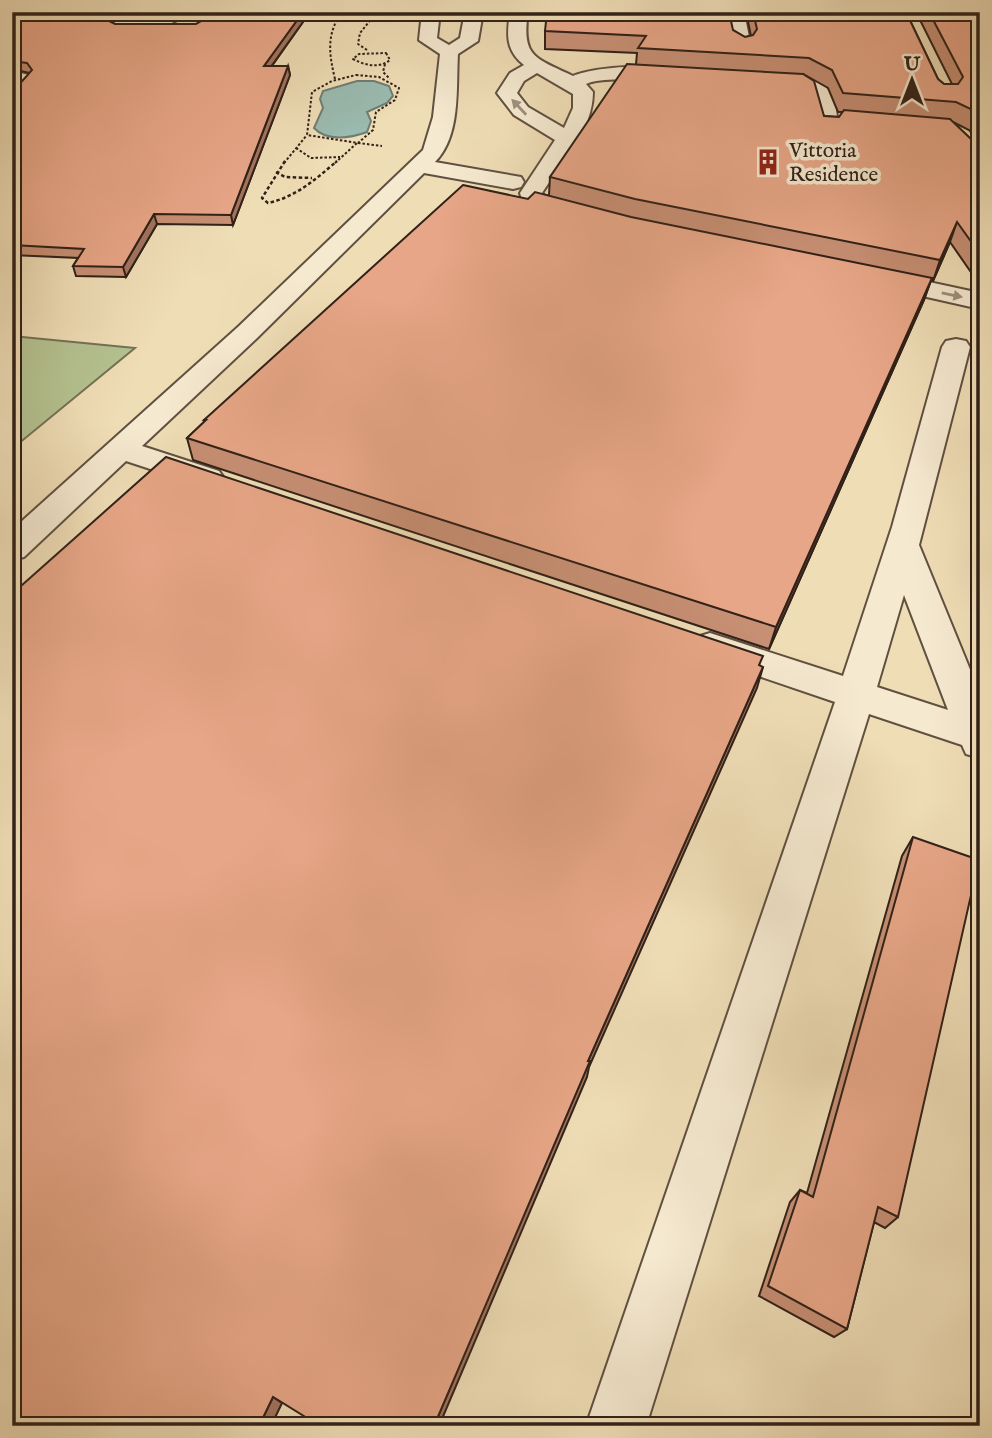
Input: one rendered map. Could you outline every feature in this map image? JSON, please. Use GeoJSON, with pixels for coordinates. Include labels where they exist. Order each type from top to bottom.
{"type":"FeatureCollection","features":[{"type":"Feature","properties":{"kind":"street"},"geometry":{"type":"LineString","coordinates":[[431,12],[428,40],[449,52]]}},
{"type":"Feature","properties":{"kind":"street"},"geometry":{"type":"LineString","coordinates":[[449,52],[470,41],[474,12]]}},
{"type":"Feature","properties":{"kind":"street"},"geometry":{"type":"LineString","coordinates":[[519,12],[516,40],[529,60],[536,66],[575,82],[583,92],[583,108],[568,139],[531,193],[532,198],[562,212],[602,221]]}},
{"type":"Feature","properties":{"kind":"street"},"geometry":{"type":"LineString","coordinates":[[735,12],[742,47]]}},
{"type":"Feature","properties":{"kind":"street"},"geometry":{"type":"LineString","coordinates":[[12,16],[117,14],[117,25],[185,25]]}},
{"type":"Feature","properties":{"kind":"street"},"geometry":{"type":"LineString","coordinates":[[12,549],[122,450],[426,159],[437,144],[442,121],[449,52]]}},
{"type":"Feature","properties":{"kind":"street"},"geometry":{"type":"LineString","coordinates":[[536,66],[517,77],[507,93],[521,111],[568,139]]}},
{"type":"Feature","properties":{"kind":"street"},"geometry":{"type":"LineString","coordinates":[[575,82],[586,75],[604,72],[697,78]]}},
{"type":"Feature","properties":{"kind":"street"},"geometry":{"type":"LineString","coordinates":[[12,77],[22,79],[12,90]]}},
{"type":"Feature","properties":{"kind":"street"},"geometry":{"type":"LineString","coordinates":[[750,81],[804,84],[816,89],[823,96],[827,124],[853,120]]}},
{"type":"Feature","properties":{"kind":"street"},"geometry":{"type":"LineString","coordinates":[[426,159],[513,182]]}},
{"type":"Feature","properties":{"kind":"street"},"geometry":{"type":"LineString","coordinates":[[860,275],[980,301]]}},
{"type":"Feature","properties":{"kind":"street"},"geometry":{"type":"LineString","coordinates":[[616,1426],[856,695],[902,544],[956,347]]}},
{"type":"Feature","properties":{"kind":"street"},"geometry":{"type":"LineString","coordinates":[[122,450],[240,489]]}},
{"type":"Feature","properties":{"kind":"street"},"geometry":{"type":"LineString","coordinates":[[902,544],[978,739]]}},
{"type":"Feature","properties":{"kind":"street"},"geometry":{"type":"LineString","coordinates":[[686,638],[978,739]]}},
{"type":"Feature","properties":{"kind":"path"},"geometry":{"type":"LineString","coordinates":[[335,79],[327,46],[333,22],[342,12]]}},
{"type":"Feature","properties":{"kind":"path"},"geometry":{"type":"LineString","coordinates":[[371,52],[362,49],[358,44],[360,33],[377,12]]}},
{"type":"Feature","properties":{"kind":"path"},"geometry":{"type":"LineString","coordinates":[[386,53],[390,60],[385,64],[364,65],[353,59],[359,54],[386,53]]}},
{"type":"Feature","properties":{"kind":"path"},"geometry":{"type":"LineString","coordinates":[[385,64],[383,72],[392,81],[399,88],[395,100],[376,111],[378,123],[372,133],[279,202],[268,203],[262,198],[276,172],[307,135],[306,121],[312,109],[312,92],[335,79],[374,76],[392,81]]}},
{"type":"Feature","properties":{"kind":"path"},"geometry":{"type":"LineString","coordinates":[[307,135],[358,143],[426,159]]}},
{"type":"Feature","properties":{"kind":"path"},"geometry":{"type":"LineString","coordinates":[[296,148],[303,156],[312,159],[341,156]]}},
{"type":"Feature","properties":{"kind":"path"},"geometry":{"type":"LineString","coordinates":[[276,172],[285,177],[314,178]]}},
{"type":"Feature","properties":{"kind":"green space"},"geometry":{"type":"Polygon","coordinates":[[[12,336],[135,348],[12,449],[12,336]]]}},
{"type":"Feature","properties":{"kind":"water"},"geometry":{"type":"Polygon","coordinates":[[[357,81],[374,81],[389,86],[393,96],[387,103],[367,112],[371,121],[367,132],[339,138],[314,128],[323,108],[320,99],[323,91],[357,81]]]}},
{"type":"Feature","properties":{"kind":"building"},"geometry":{"type":"Polygon","coordinates":[[[202,12],[303,12],[264,66],[288,66],[231,215],[154,214],[123,267],[73,266],[84,249],[12,245],[12,88],[18,86],[32,70],[27,63],[12,61],[12,15],[104,13],[105,19],[115,24],[196,24],[208,17],[202,12]]]}},
{"type":"Feature","properties":{"kind":"building"},"geometry":{"type":"Polygon","coordinates":[[[547,12],[729,12],[733,30],[745,37],[753,35],[757,29],[753,12],[906,12],[938,79],[944,84],[958,84],[963,77],[929,12],[980,12],[980,116],[956,102],[843,93],[832,70],[809,58],[638,48],[646,36],[545,31],[547,12]]]}},
{"type":"Feature","properties":{"kind":"building","name":"Vittoria Residence"},"geometry":{"type":"Polygon","coordinates":[[[627,64],[803,74],[814,81],[824,116],[839,117],[844,110],[950,119],[980,145],[980,254],[957,222],[940,260],[635,199],[550,177],[627,64]]]}},
{"type":"Feature","properties":{"kind":"building"},"geometry":{"type":"Polygon","coordinates":[[[463,185],[528,199],[535,192],[631,217],[932,278],[776,627],[187,438],[463,185]]]}},
{"type":"Feature","properties":{"kind":"building"},"geometry":{"type":"Polygon","coordinates":[[[166,457],[763,656],[759,665],[763,667],[588,1061],[434,1426],[320,1426],[273,1397],[259,1426],[12,1426],[12,594],[166,457]]]}},
{"type":"Feature","properties":{"kind":"building"},"geometry":{"type":"Polygon","coordinates":[[[913,837],[979,860],[898,1217],[878,1207],[847,1329],[768,1286],[800,1190],[813,1197],[913,837]]]}},
{"type":"Feature","properties":{"kind":"place","name":"Vittoria Residence"},"geometry":{"type":"Point","coordinates":[768,162]}}]}
